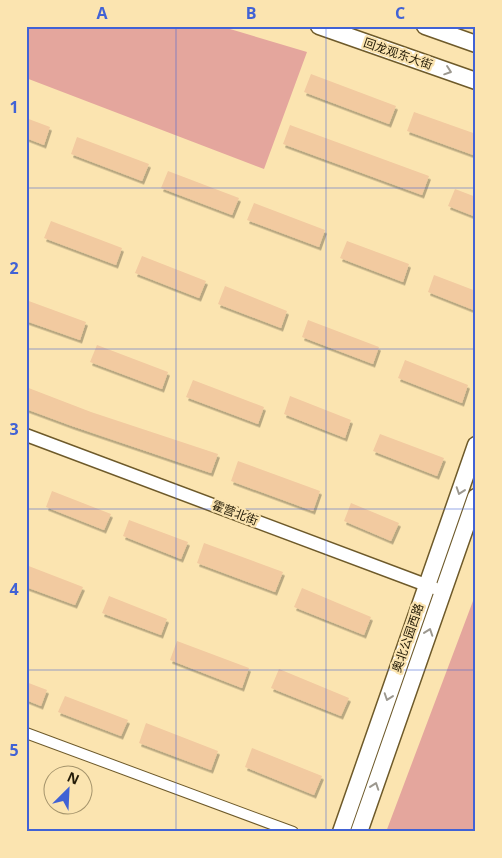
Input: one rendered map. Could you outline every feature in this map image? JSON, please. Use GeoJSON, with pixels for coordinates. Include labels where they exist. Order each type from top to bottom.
{"type":"FeatureCollection","features":[{"type":"Feature","properties":{"kind":"main road","name":"回龙观东大街"},"geometry":{"type":"LineString","coordinates":[[319,26],[476,81]]}},
{"type":"Feature","properties":{"kind":"main road"},"geometry":{"type":"LineString","coordinates":[[425,26],[476,44]]}},
{"type":"Feature","properties":{"kind":"main road","name":"奥北公园西路"},"geometry":{"type":"LineString","coordinates":[[341,832],[476,445]]}},
{"type":"Feature","properties":{"kind":"main road","name":"奥北公园西路"},"geometry":{"type":"LineString","coordinates":[[359,832],[476,497]]}},
{"type":"Feature","properties":{"kind":"street","name":"霍营北街"},"geometry":{"type":"LineString","coordinates":[[26,435],[443,591]]}},
{"type":"Feature","properties":{"kind":"street"},"geometry":{"type":"LineString","coordinates":[[26,733],[293,832]]}},
{"type":"Feature","properties":{"kind":"shaded area"},"geometry":{"type":"Polygon","coordinates":[[[26,26],[220,26],[307,52],[264,169],[26,78],[26,26]]]}},
{"type":"Feature","properties":{"kind":"shaded area"},"geometry":{"type":"Polygon","coordinates":[[[476,593],[476,832],[386,832],[476,593]]]}},
{"type":"Feature","properties":{"kind":"building"},"geometry":{"type":"Polygon","coordinates":[[[311,74],[396,106],[389,124],[304,92],[311,74]]]}},
{"type":"Feature","properties":{"kind":"building"},"geometry":{"type":"Polygon","coordinates":[[[414,112],[476,134],[476,156],[407,131],[414,112]]]}},
{"type":"Feature","properties":{"kind":"building"},"geometry":{"type":"Polygon","coordinates":[[[26,118],[50,127],[44,145],[26,138],[26,118]]]}},
{"type":"Feature","properties":{"kind":"building"},"geometry":{"type":"Polygon","coordinates":[[[290,125],[429,176],[422,195],[283,144],[290,125]]]}},
{"type":"Feature","properties":{"kind":"building"},"geometry":{"type":"Polygon","coordinates":[[[77,137],[149,164],[142,181],[71,154],[77,137]]]}},
{"type":"Feature","properties":{"kind":"building"},"geometry":{"type":"Polygon","coordinates":[[[168,171],[239,198],[232,215],[161,188],[168,171]]]}},
{"type":"Feature","properties":{"kind":"building"},"geometry":{"type":"Polygon","coordinates":[[[455,189],[476,197],[476,217],[448,206],[455,189]]]}},
{"type":"Feature","properties":{"kind":"building"},"geometry":{"type":"Polygon","coordinates":[[[254,203],[325,230],[319,247],[247,220],[254,203]]]}},
{"type":"Feature","properties":{"kind":"building"},"geometry":{"type":"Polygon","coordinates":[[[51,221],[122,248],[116,265],[44,238],[51,221]]]}},
{"type":"Feature","properties":{"kind":"building"},"geometry":{"type":"Polygon","coordinates":[[[347,241],[409,264],[403,282],[340,258],[347,241]]]}},
{"type":"Feature","properties":{"kind":"building"},"geometry":{"type":"Polygon","coordinates":[[[142,256],[206,281],[199,298],[135,273],[142,256]]]}},
{"type":"Feature","properties":{"kind":"building"},"geometry":{"type":"Polygon","coordinates":[[[434,275],[476,291],[476,311],[428,292],[434,275]]]}},
{"type":"Feature","properties":{"kind":"building"},"geometry":{"type":"Polygon","coordinates":[[[225,286],[287,311],[281,328],[218,304],[225,286]]]}},
{"type":"Feature","properties":{"kind":"building"},"geometry":{"type":"Polygon","coordinates":[[[26,300],[86,322],[80,340],[26,321],[26,300]]]}},
{"type":"Feature","properties":{"kind":"building"},"geometry":{"type":"Polygon","coordinates":[[[308,320],[379,347],[373,364],[302,337],[308,320]]]}},
{"type":"Feature","properties":{"kind":"building"},"geometry":{"type":"Polygon","coordinates":[[[97,345],[168,372],[162,389],[90,362],[97,345]]]}},
{"type":"Feature","properties":{"kind":"building"},"geometry":{"type":"Polygon","coordinates":[[[405,360],[468,385],[462,403],[398,378],[405,360]]]}},
{"type":"Feature","properties":{"kind":"building"},"geometry":{"type":"Polygon","coordinates":[[[193,380],[264,407],[258,424],[186,397],[193,380]]]}},
{"type":"Feature","properties":{"kind":"building"},"geometry":{"type":"Polygon","coordinates":[[[26,387],[91,412],[218,454],[211,473],[26,409],[26,387]]]}},
{"type":"Feature","properties":{"kind":"building"},"geometry":{"type":"Polygon","coordinates":[[[290,396],[351,420],[345,438],[284,414],[290,396]]]}},
{"type":"Feature","properties":{"kind":"building"},"geometry":{"type":"Polygon","coordinates":[[[380,434],[444,458],[437,476],[373,451],[380,434]]]}},
{"type":"Feature","properties":{"kind":"building"},"geometry":{"type":"Polygon","coordinates":[[[238,461],[320,491],[313,511],[231,481],[238,461]]]}},
{"type":"Feature","properties":{"kind":"building"},"geometry":{"type":"Polygon","coordinates":[[[52,491],[111,514],[104,530],[46,507],[52,491]]]}},
{"type":"Feature","properties":{"kind":"building"},"geometry":{"type":"Polygon","coordinates":[[[351,503],[399,523],[391,541],[344,521],[351,503]]]}},
{"type":"Feature","properties":{"kind":"building"},"geometry":{"type":"Polygon","coordinates":[[[129,520],[188,542],[181,559],[123,536],[129,520]]]}},
{"type":"Feature","properties":{"kind":"building"},"geometry":{"type":"Polygon","coordinates":[[[204,543],[283,572],[275,592],[197,563],[204,543]]]}},
{"type":"Feature","properties":{"kind":"building"},"geometry":{"type":"Polygon","coordinates":[[[26,565],[83,587],[75,605],[26,587],[26,565]]]}},
{"type":"Feature","properties":{"kind":"building"},"geometry":{"type":"Polygon","coordinates":[[[302,588],[371,617],[364,635],[294,607],[302,588]]]}},
{"type":"Feature","properties":{"kind":"building"},"geometry":{"type":"Polygon","coordinates":[[[109,596],[167,619],[161,635],[102,613],[109,596]]]}},
{"type":"Feature","properties":{"kind":"building"},"geometry":{"type":"Polygon","coordinates":[[[177,641],[249,668],[242,688],[170,660],[177,641]]]}},
{"type":"Feature","properties":{"kind":"building"},"geometry":{"type":"Polygon","coordinates":[[[279,669],[349,698],[341,716],[271,688],[279,669]]]}},
{"type":"Feature","properties":{"kind":"building"},"geometry":{"type":"Polygon","coordinates":[[[26,682],[47,690],[41,706],[26,700],[26,682]]]}},
{"type":"Feature","properties":{"kind":"building"},"geometry":{"type":"Polygon","coordinates":[[[65,696],[128,720],[121,736],[58,712],[65,696]]]}},
{"type":"Feature","properties":{"kind":"building"},"geometry":{"type":"Polygon","coordinates":[[[146,723],[218,751],[211,770],[139,743],[146,723]]]}},
{"type":"Feature","properties":{"kind":"building"},"geometry":{"type":"Polygon","coordinates":[[[252,748],[322,776],[314,795],[245,767],[252,748]]]}}]}
